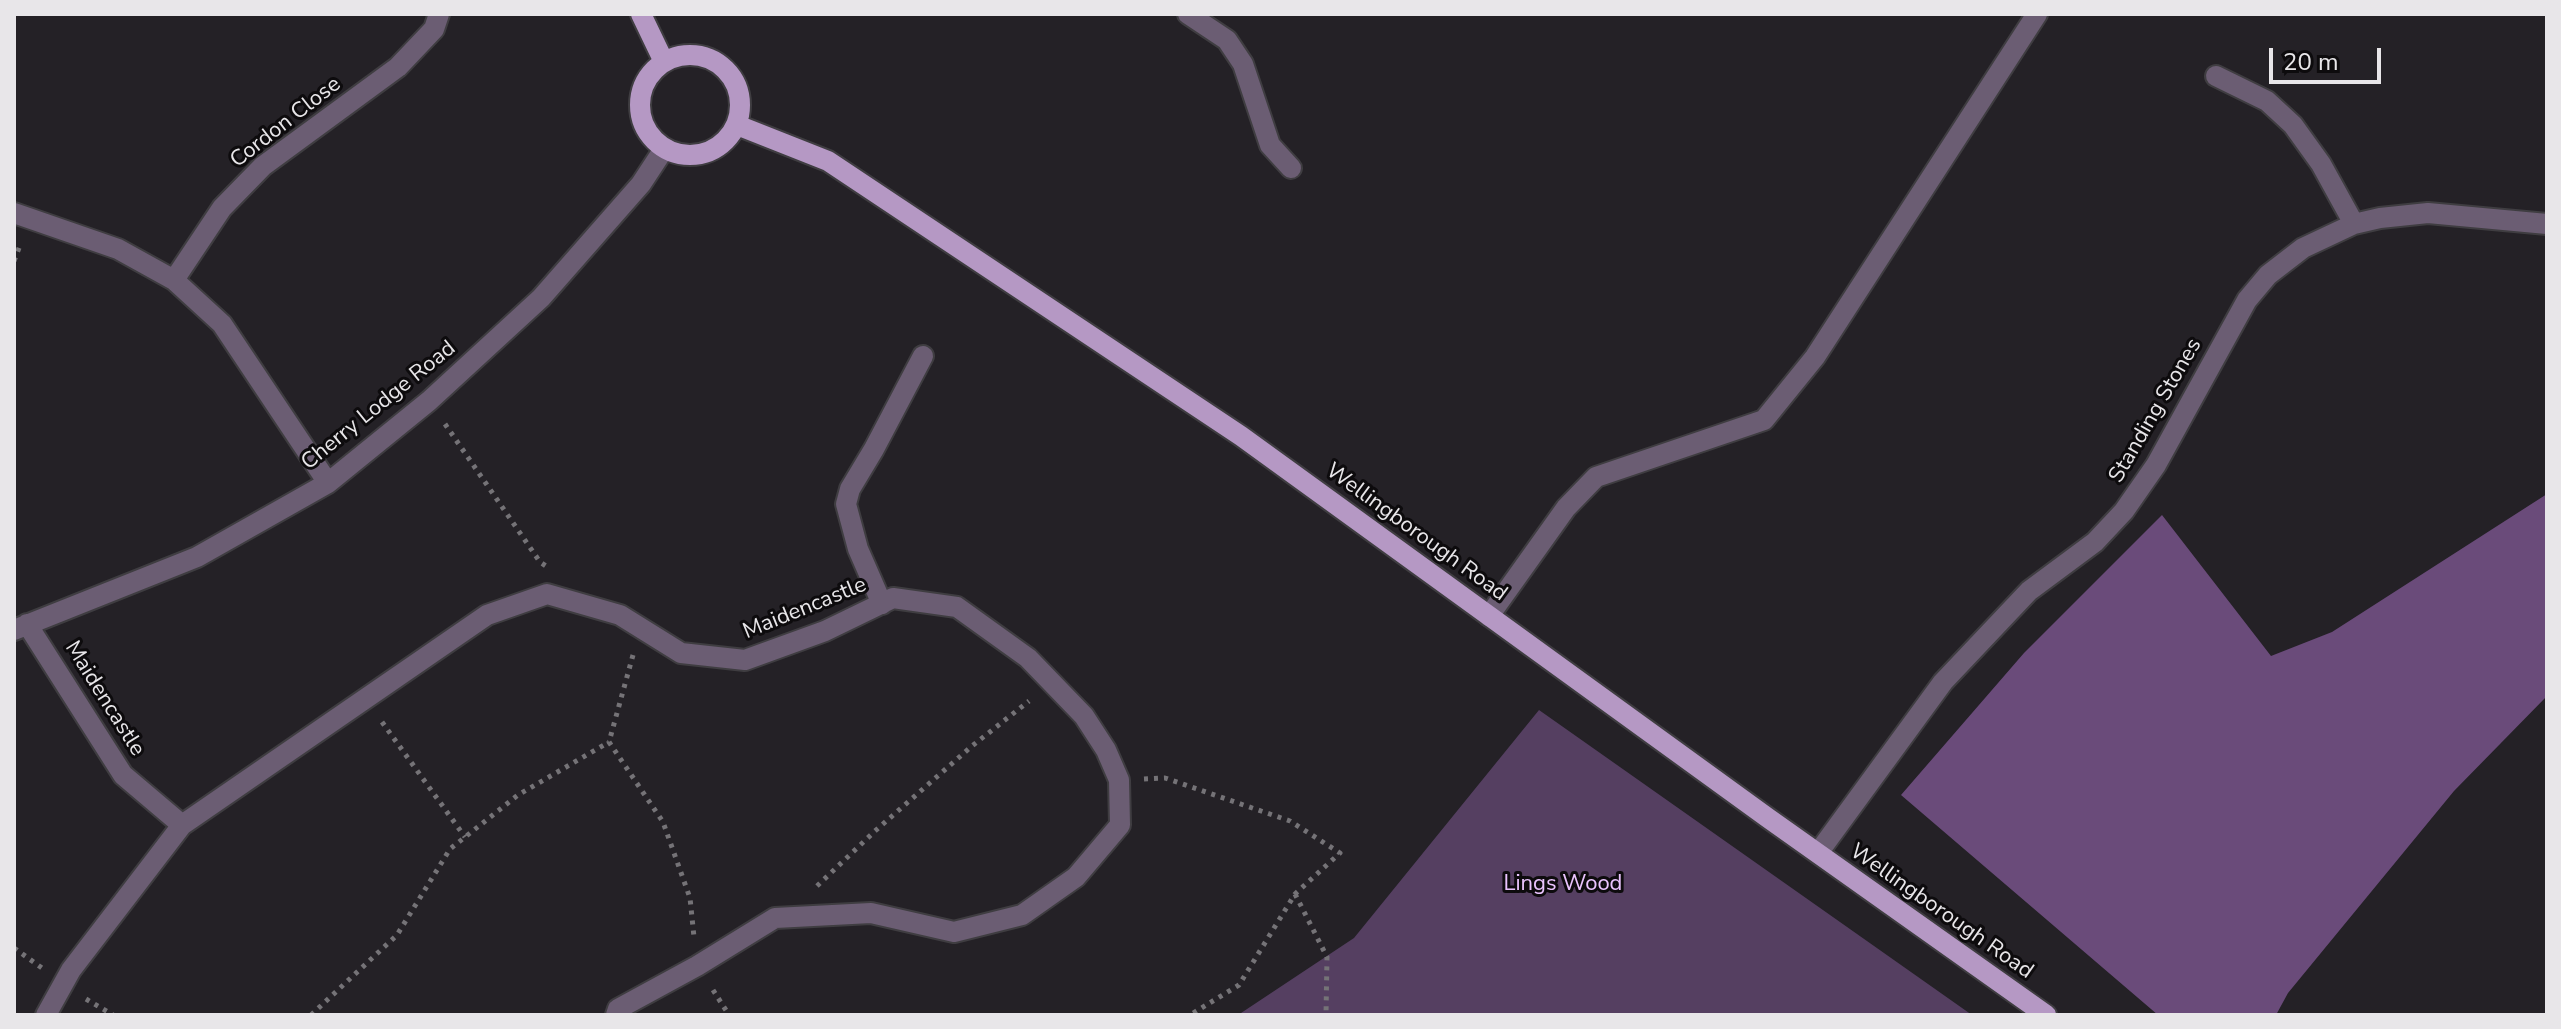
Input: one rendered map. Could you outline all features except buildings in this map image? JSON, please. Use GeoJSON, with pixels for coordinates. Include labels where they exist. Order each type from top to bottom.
{"type":"FeatureCollection","features":[{"type":"Feature","properties":{"kind":"main road"},"geometry":{"type":"LineString","coordinates":[[641,14],[664,62]]}},
{"type":"Feature","properties":{"kind":"main road"},"geometry":{"type":"LineString","coordinates":[[680,56],[698,56],[715,62],[729,73],[738,89],[740,107],[737,125],[714,150],[698,155],[681,155],[664,149],[651,138],[642,123],[639,106],[642,89],[651,74],[664,62],[680,56]]}},
{"type":"Feature","properties":{"kind":"main road","name":"Wellingborough Road"},"geometry":{"type":"LineString","coordinates":[[737,125],[828,161],[1241,436],[2046,1015]]}},
{"type":"Feature","properties":{"kind":"street","name":"Cordon Close"},"geometry":{"type":"LineString","coordinates":[[174,280],[222,208],[263,166],[398,67],[434,29],[439,14]]}},
{"type":"Feature","properties":{"kind":"street"},"geometry":{"type":"LineString","coordinates":[[1188,14],[1227,40],[1243,64],[1270,145],[1291,168]]}},
{"type":"Feature","properties":{"kind":"street"},"geometry":{"type":"LineString","coordinates":[[1489,616],[1566,508],[1596,477],[1764,420],[1815,357],[2037,14]]}},
{"type":"Feature","properties":{"kind":"street"},"geometry":{"type":"LineString","coordinates":[[2216,76],[2267,101],[2293,125],[2321,164],[2354,224]]}},
{"type":"Feature","properties":{"kind":"street","name":"Cherry Lodge Road"},"geometry":{"type":"LineString","coordinates":[[21,627],[197,557],[328,483],[429,401],[541,298],[641,184],[664,149]]}},
{"type":"Feature","properties":{"kind":"street"},"geometry":{"type":"LineString","coordinates":[[14,213],[118,249],[174,280],[222,324],[328,483]]}},
{"type":"Feature","properties":{"kind":"street","name":"Standing Stones"},"geometry":{"type":"LineString","coordinates":[[1818,853],[1943,682],[1983,637],[2029,591],[2095,542],[2124,511],[2156,465],[2247,300],[2261,283],[2303,248],[2354,224],[2380,218],[2428,213],[2547,224]]}},
{"type":"Feature","properties":{"kind":"street"},"geometry":{"type":"LineString","coordinates":[[882,604],[858,549],[846,504],[850,489],[923,356]]}},
{"type":"Feature","properties":{"kind":"street","name":"Maidencastle"},"geometry":{"type":"LineString","coordinates":[[46,1015],[71,970],[182,825],[487,615],[547,594],[620,615],[681,653],[745,660],[825,631],[893,598],[957,607],[1028,658],[1084,716],[1106,750],[1119,780],[1120,825],[1076,877],[1022,915],[954,932],[871,913],[775,918],[697,966],[618,1009],[616,1015]]}},
{"type":"Feature","properties":{"kind":"street","name":"Maidencastle"},"geometry":{"type":"LineString","coordinates":[[21,627],[123,775],[182,825]]}},
{"type":"Feature","properties":{"kind":"path"},"geometry":{"type":"LineString","coordinates":[[429,401],[540,562],[554,571]]}},
{"type":"Feature","properties":{"kind":"path"},"geometry":{"type":"LineString","coordinates":[[313,1014],[397,935],[450,849],[518,795],[609,742],[640,627]]}},
{"type":"Feature","properties":{"kind":"path"},"geometry":{"type":"LineString","coordinates":[[785,918],[875,831],[961,755],[1052,683]]}},
{"type":"Feature","properties":{"kind":"path"},"geometry":{"type":"LineString","coordinates":[[365,699],[465,837]]}},
{"type":"Feature","properties":{"kind":"path"},"geometry":{"type":"LineString","coordinates":[[609,742],[663,822],[690,898],[697,966],[729,1015]]}},
{"type":"Feature","properties":{"kind":"path"},"geometry":{"type":"LineString","coordinates":[[1119,780],[1165,778],[1290,821],[1340,853],[1295,894],[1239,985],[1190,1015]]}},
{"type":"Feature","properties":{"kind":"path"},"geometry":{"type":"LineString","coordinates":[[1295,894],[1327,957],[1326,1015]]}},
{"type":"Feature","properties":{"kind":"green space","name":"Lings Wood"},"geometry":{"type":"Polygon","coordinates":[[[1539,710],[1972,1015],[1238,1015],[1354,938],[1539,710]]]}},
{"type":"Feature","properties":{"kind":"shaded area"},"geometry":{"type":"Polygon","coordinates":[[[2547,494],[2547,696],[2454,791],[2288,993],[2276,1015],[2158,1015],[1901,795],[2024,653],[2162,515],[2271,656],[2332,632],[2547,494]]]}}]}
